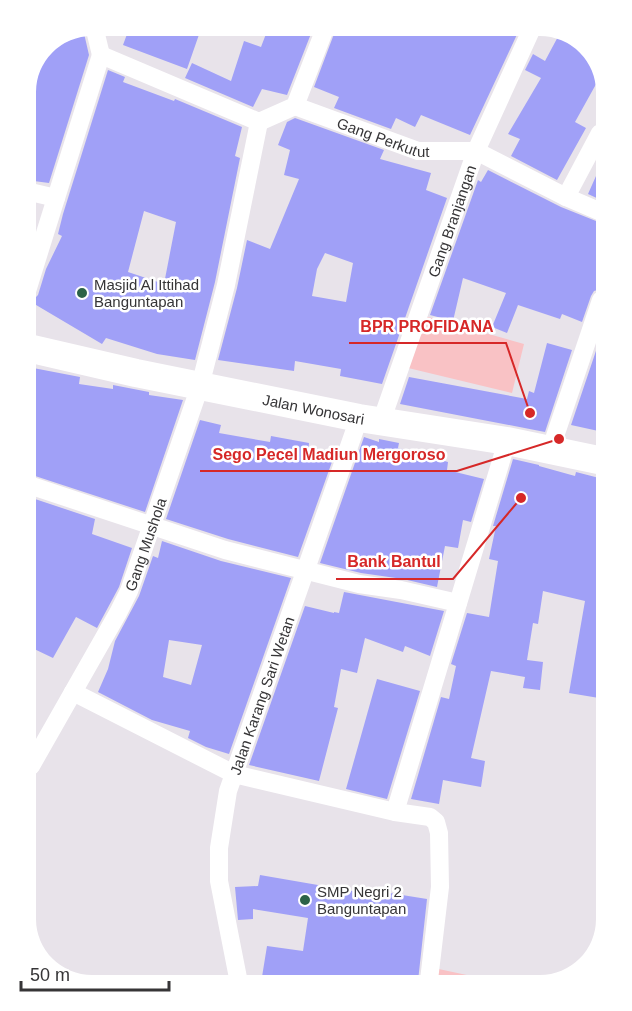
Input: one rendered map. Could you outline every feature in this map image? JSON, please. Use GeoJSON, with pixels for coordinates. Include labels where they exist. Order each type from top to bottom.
{"type":"FeatureCollection","features":[{"type":"Feature","properties":{"kind":"main road","name":"Jalan Wonosari"},"geometry":{"type":"LineString","coordinates":[[36,350],[370,420],[507,441],[596,460]]}},
{"type":"Feature","properties":{"kind":"street"},"geometry":{"type":"LineString","coordinates":[[36,262],[101,55],[96,36]]}},
{"type":"Feature","properties":{"kind":"street"},"geometry":{"type":"LineString","coordinates":[[101,55],[259,122],[295,106],[322,36]]}},
{"type":"Feature","properties":{"kind":"street","name":"Gang Branjangan"},"geometry":{"type":"LineString","coordinates":[[370,420],[476,151],[528,36]]}},
{"type":"Feature","properties":{"kind":"street","name":"Gang Perkutut"},"geometry":{"type":"LineString","coordinates":[[295,106],[418,151],[476,151]]}},
{"type":"Feature","properties":{"kind":"street","name":"Gang Mushola"},"geometry":{"type":"LineString","coordinates":[[36,757],[129,591],[200,386],[226,285],[259,122]]}},
{"type":"Feature","properties":{"kind":"street"},"geometry":{"type":"LineString","coordinates":[[566,197],[596,141]]}},
{"type":"Feature","properties":{"kind":"street"},"geometry":{"type":"LineString","coordinates":[[476,151],[596,210]]}},
{"type":"Feature","properties":{"kind":"street"},"geometry":{"type":"LineString","coordinates":[[36,193],[56,198]]}},
{"type":"Feature","properties":{"kind":"street"},"geometry":{"type":"LineString","coordinates":[[550,451],[596,317]]}},
{"type":"Feature","properties":{"kind":"street","name":"Jalan Karang Sari Wetan"},"geometry":{"type":"LineString","coordinates":[[238,975],[218,870],[220,837],[228,791],[307,570],[370,420]]}},
{"type":"Feature","properties":{"kind":"street"},"geometry":{"type":"LineString","coordinates":[[395,812],[507,441]]}},
{"type":"Feature","properties":{"kind":"street"},"geometry":{"type":"LineString","coordinates":[[36,487],[225,550],[359,584],[401,590],[458,603]]}},
{"type":"Feature","properties":{"kind":"street"},"geometry":{"type":"LineString","coordinates":[[73,692],[234,774],[395,812],[430,818],[436,822],[440,833],[440,888],[430,975]]}},
{"type":"Feature","properties":{"kind":"shaded area"},"geometry":{"type":"Polygon","coordinates":[[[421,315],[524,344],[512,393],[404,367],[421,315]]]}},
{"type":"Feature","properties":{"kind":"shaded area"},"geometry":{"type":"Polygon","coordinates":[[[434,968],[467,975],[433,975],[434,968]]]}},
{"type":"Feature","properties":{"kind":"building"},"geometry":{"type":"Polygon","coordinates":[[[126,36],[199,36],[187,69],[123,45],[126,36]]]}},
{"type":"Feature","properties":{"kind":"building"},"geometry":{"type":"Polygon","coordinates":[[[265,36],[310,36],[287,95],[262,89],[253,107],[185,78],[192,63],[231,81],[244,41],[261,47],[265,36]]]}},
{"type":"Feature","properties":{"kind":"building"},"geometry":{"type":"Polygon","coordinates":[[[333,36],[516,36],[470,135],[421,115],[415,127],[396,118],[391,129],[334,108],[339,97],[314,87],[333,36]]]}},
{"type":"Feature","properties":{"kind":"building"},"geometry":{"type":"Polygon","coordinates":[[[85,37],[89,55],[49,183],[36,181],[36,88],[38,78],[45,61],[52,52],[71,40],[85,37]]]}},
{"type":"Feature","properties":{"kind":"building"},"geometry":{"type":"Polygon","coordinates":[[[558,39],[571,45],[582,55],[595,81],[595,85],[575,122],[586,128],[557,180],[511,156],[520,139],[508,134],[541,78],[525,70],[533,54],[545,61],[558,39]]]}},
{"type":"Feature","properties":{"kind":"building"},"geometry":{"type":"Polygon","coordinates":[[[108,70],[125,77],[123,82],[174,101],[175,99],[242,127],[235,156],[240,158],[215,282],[195,360],[157,354],[106,338],[102,344],[36,305],[36,297],[46,269],[62,236],[58,234],[108,70]],[[144,211],[128,272],[164,284],[176,222],[144,211]]]}},
{"type":"Feature","properties":{"kind":"building"},"geometry":{"type":"Polygon","coordinates":[[[295,118],[384,150],[380,159],[431,173],[426,190],[447,198],[382,384],[340,376],[341,369],[295,361],[294,371],[218,360],[247,240],[270,249],[299,179],[284,175],[290,150],[278,145],[287,122],[295,118]],[[325,253],[317,269],[312,296],[346,302],[353,263],[325,253]]]}},
{"type":"Feature","properties":{"kind":"building"},"geometry":{"type":"Polygon","coordinates":[[[488,170],[561,207],[596,221],[596,290],[591,296],[582,322],[562,314],[560,319],[518,305],[507,333],[492,327],[506,293],[463,278],[453,321],[430,315],[478,180],[481,182],[488,170]]]}},
{"type":"Feature","properties":{"kind":"building"},"geometry":{"type":"Polygon","coordinates":[[[596,176],[596,198],[588,194],[596,176]]]}},
{"type":"Feature","properties":{"kind":"building"},"geometry":{"type":"Polygon","coordinates":[[[547,343],[572,350],[545,432],[400,404],[409,377],[527,399],[529,391],[534,393],[547,343]]]}},
{"type":"Feature","properties":{"kind":"building"},"geometry":{"type":"Polygon","coordinates":[[[596,351],[596,430],[571,425],[596,351]]]}},
{"type":"Feature","properties":{"kind":"building"},"geometry":{"type":"Polygon","coordinates":[[[36,369],[80,377],[79,384],[113,389],[113,385],[149,392],[149,395],[183,400],[145,512],[36,476],[36,369]]]}},
{"type":"Feature","properties":{"kind":"building"},"geometry":{"type":"Polygon","coordinates":[[[200,420],[221,425],[219,433],[270,442],[271,436],[309,443],[308,452],[333,459],[298,557],[228,539],[166,519],[200,420]]]}},
{"type":"Feature","properties":{"kind":"building"},"geometry":{"type":"Polygon","coordinates":[[[364,437],[379,442],[379,439],[399,443],[398,448],[448,462],[447,470],[484,479],[471,522],[463,520],[458,548],[445,546],[437,587],[320,563],[364,437]]]}},
{"type":"Feature","properties":{"kind":"building"},"geometry":{"type":"Polygon","coordinates":[[[513,459],[575,476],[576,472],[596,477],[596,698],[569,693],[585,601],[543,591],[538,624],[533,623],[527,660],[543,662],[540,690],[523,688],[525,677],[491,671],[471,758],[485,761],[481,787],[443,780],[439,804],[411,799],[441,697],[449,699],[456,666],[451,664],[467,613],[489,617],[498,561],[489,559],[496,526],[493,526],[513,459]]]}},
{"type":"Feature","properties":{"kind":"building"},"geometry":{"type":"Polygon","coordinates":[[[36,499],[95,519],[92,534],[132,548],[119,587],[97,628],[76,617],[53,658],[36,650],[36,499]]]}},
{"type":"Feature","properties":{"kind":"building"},"geometry":{"type":"Polygon","coordinates":[[[162,541],[221,561],[291,578],[229,754],[206,747],[188,738],[190,731],[152,720],[98,692],[108,669],[115,641],[139,596],[153,556],[158,558],[162,541]],[[169,640],[163,677],[191,685],[202,645],[169,640]]]}},
{"type":"Feature","properties":{"kind":"building"},"geometry":{"type":"Polygon","coordinates":[[[344,592],[444,611],[430,656],[405,646],[403,652],[365,638],[357,673],[341,669],[334,707],[338,708],[319,781],[249,765],[305,606],[339,613],[344,592]]]}},
{"type":"Feature","properties":{"kind":"building"},"geometry":{"type":"Polygon","coordinates":[[[377,679],[420,691],[387,799],[346,789],[377,679]]]}},
{"type":"Feature","properties":{"kind":"building"},"geometry":{"type":"Polygon","coordinates":[[[260,875],[370,894],[371,890],[427,899],[419,975],[262,975],[267,946],[303,951],[308,918],[253,909],[253,919],[238,920],[235,887],[258,886],[260,875]]]}},
{"type":"Feature","properties":{"kind":"place","name":"Masjid Al Ittihad Banguntapan"},"geometry":{"type":"Point","coordinates":[82,293]}},
{"type":"Feature","properties":{"kind":"place","name":"BPR PROFIDANA"},"geometry":{"type":"Point","coordinates":[530,413]}},
{"type":"Feature","properties":{"kind":"place","name":"Sego Pecel Madiun Mergoroso"},"geometry":{"type":"Point","coordinates":[559,439]}},
{"type":"Feature","properties":{"kind":"place","name":"Bank Bantul"},"geometry":{"type":"Point","coordinates":[521,498]}},
{"type":"Feature","properties":{"kind":"place","name":"SMP Negri 2 Banguntapan"},"geometry":{"type":"Point","coordinates":[305,900]}}]}
